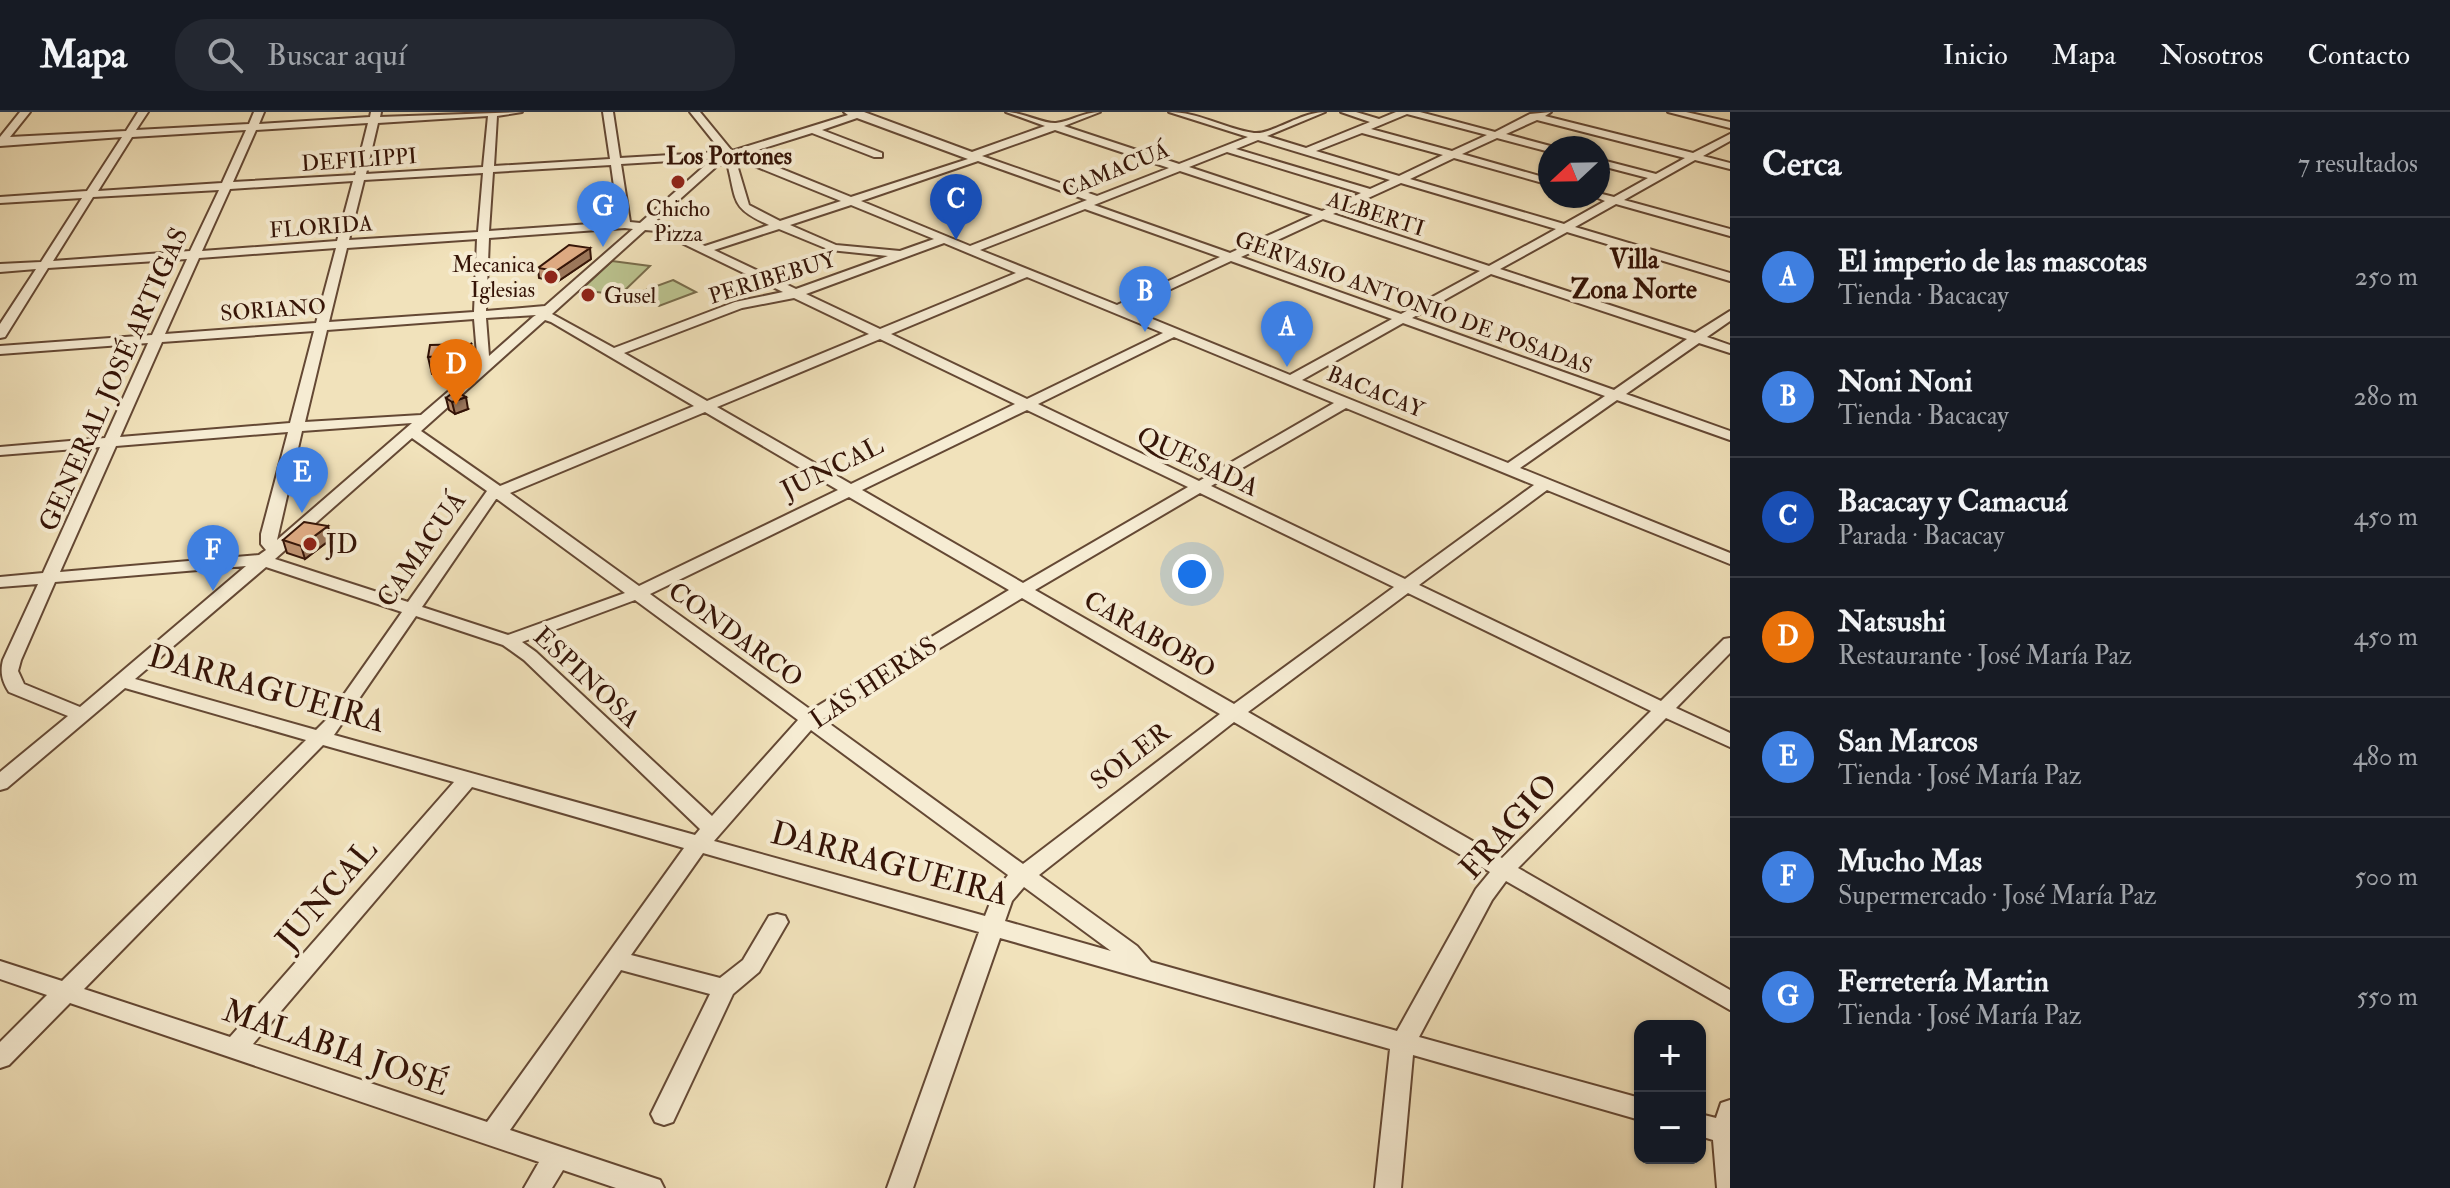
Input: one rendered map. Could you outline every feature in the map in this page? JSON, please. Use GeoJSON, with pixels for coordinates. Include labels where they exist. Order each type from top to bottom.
{"type":"FeatureCollection","features":[{"type":"Feature","properties":{"kind":"street"},"geometry":{"type":"LineString","coordinates":[[0,142],[25,112]]}},
{"type":"Feature","properties":{"kind":"street"},"geometry":{"type":"LineString","coordinates":[[0,334],[143,112]]}},
{"type":"Feature","properties":{"kind":"street","name":"GENERAL JOSÉ ARTIGAS"},"geometry":{"type":"LineString","coordinates":[[83,715],[26,695],[16,688],[9,671],[259,112]]}},
{"type":"Feature","properties":{"kind":"street"},"geometry":{"type":"LineString","coordinates":[[0,142],[253,127],[376,116],[517,112]]}},
{"type":"Feature","properties":{"kind":"street"},"geometry":{"type":"LineString","coordinates":[[608,112],[625,225]]}},
{"type":"Feature","properties":{"kind":"street"},"geometry":{"type":"LineString","coordinates":[[695,112],[730,156],[746,210],[834,248],[906,253]]}},
{"type":"Feature","properties":{"kind":"street","name":"ALBERTI"},"geometry":{"type":"LineString","coordinates":[[1011,112],[1175,169],[1730,349]]}},
{"type":"Feature","properties":{"kind":"street"},"geometry":{"type":"LineString","coordinates":[[703,250],[850,200],[964,166],[973,161],[972,156],[1095,112]]}},
{"type":"Feature","properties":{"kind":"street"},"geometry":{"type":"LineString","coordinates":[[1174,112],[1730,277]]}},
{"type":"Feature","properties":{"kind":"street","name":"CAMACUÁ"},"geometry":{"type":"LineString","coordinates":[[972,249],[1320,112]]}},
{"type":"Feature","properties":{"kind":"street"},"geometry":{"type":"LineString","coordinates":[[1346,112],[1380,122]]}},
{"type":"Feature","properties":{"kind":"street"},"geometry":{"type":"LineString","coordinates":[[1276,164],[1406,112],[1538,146]]}},
{"type":"Feature","properties":{"kind":"street"},"geometry":{"type":"LineString","coordinates":[[1519,112],[1541,114],[1730,166]]}},
{"type":"Feature","properties":{"kind":"street"},"geometry":{"type":"LineString","coordinates":[[1673,112],[1730,125]]}},
{"type":"Feature","properties":{"kind":"street"},"geometry":{"type":"LineString","coordinates":[[485,366],[479,356],[493,113]]}},
{"type":"Feature","properties":{"kind":"street"},"geometry":{"type":"LineString","coordinates":[[0,783],[123,682],[644,226],[730,156],[858,113]]}},
{"type":"Feature","properties":{"kind":"street","name":"GERVASIO ANTONIO DE POSADAS"},"geometry":{"type":"LineString","coordinates":[[858,113],[1232,257],[1730,436]]}},
{"type":"Feature","properties":{"kind":"street"},"geometry":{"type":"LineString","coordinates":[[1118,309],[1541,114]]}},
{"type":"Feature","properties":{"kind":"street"},"geometry":{"type":"LineString","coordinates":[[269,555],[269,534],[376,116]]}},
{"type":"Feature","properties":{"kind":"street"},"geometry":{"type":"LineString","coordinates":[[811,129],[878,155]]}},
{"type":"Feature","properties":{"kind":"street"},"geometry":{"type":"LineString","coordinates":[[1360,129],[1538,179]]}},
{"type":"Feature","properties":{"kind":"street"},"geometry":{"type":"LineString","coordinates":[[1291,380],[1730,137]]}},
{"type":"Feature","properties":{"kind":"street"},"geometry":{"type":"LineString","coordinates":[[1227,149],[1372,193]]}},
{"type":"Feature","properties":{"kind":"street","name":"DEFILIPPI"},"geometry":{"type":"LineString","coordinates":[[0,200],[730,156]]}},
{"type":"Feature","properties":{"kind":"street","name":"BACACAY"},"geometry":{"type":"LineString","coordinates":[[730,156],[972,249],[1730,559]]}},
{"type":"Feature","properties":{"kind":"street"},"geometry":{"type":"LineString","coordinates":[[1610,165],[1656,177]]}},
{"type":"Feature","properties":{"kind":"street"},"geometry":{"type":"LineString","coordinates":[[1610,199],[1730,233]]}},
{"type":"Feature","properties":{"kind":"street","name":"FLORIDA"},"geometry":{"type":"LineString","coordinates":[[0,268],[644,226]]}},
{"type":"Feature","properties":{"kind":"street","name":"QUESADA"},"geometry":{"type":"LineString","coordinates":[[644,226],[659,228],[1730,741]]}},
{"type":"Feature","properties":{"kind":"street","name":"PERIBEBUY"},"geometry":{"type":"LineString","coordinates":[[612,353],[744,304],[794,294],[945,239]]}},
{"type":"Feature","properties":{"kind":"street","name":"CAMACUÁ"},"geometry":{"type":"LineString","coordinates":[[0,1058],[340,715],[410,608],[486,501],[497,492],[1029,272]]}},
{"type":"Feature","properties":{"kind":"street","name":"SORIANO"},"geometry":{"type":"LineString","coordinates":[[0,350],[481,314],[546,313]]}},
{"type":"Feature","properties":{"kind":"street","name":"CARABOBO"},"geometry":{"type":"LineString","coordinates":[[546,313],[1730,1001]]}},
{"type":"Feature","properties":{"kind":"street"},"geometry":{"type":"LineString","coordinates":[[1509,469],[1730,315]]}},
{"type":"Feature","properties":{"kind":"street","name":"JUNCAL"},"geometry":{"type":"LineString","coordinates":[[509,641],[637,594],[1175,332]]}},
{"type":"Feature","properties":{"kind":"street","name":"LAS HERAS"},"geometry":{"type":"LineString","coordinates":[[492,1135],[707,838],[810,719],[1022,590],[1346,402]]}},
{"type":"Feature","properties":{"kind":"street"},"geometry":{"type":"LineString","coordinates":[[0,451],[408,418],[419,426]]}},
{"type":"Feature","properties":{"kind":"street","name":"CONDARCO"},"geometry":{"type":"LineString","coordinates":[[419,426],[427,440],[1129,952],[1142,967]]}},
{"type":"Feature","properties":{"kind":"street","name":"SOLER"},"geometry":{"type":"LineString","coordinates":[[900,1188],[1002,899],[1020,875],[1545,484]]}},
{"type":"Feature","properties":{"kind":"street"},"geometry":{"type":"LineString","coordinates":[[0,582],[269,555]]}},
{"type":"Feature","properties":{"kind":"street","name":"ESPINOSA"},"geometry":{"type":"LineString","coordinates":[[269,555],[509,641],[530,656],[707,838]]}},
{"type":"Feature","properties":{"kind":"street","name":"FRAGIO"},"geometry":{"type":"LineString","coordinates":[[1388,1188],[1402,1045],[1484,895],[1503,870],[1730,643]]}},
{"type":"Feature","properties":{"kind":"street","name":"DARRAGUEIRA"},"geometry":{"type":"LineString","coordinates":[[123,682],[466,781],[707,838],[1402,1045],[1634,1107]]}},
{"type":"Feature","properties":{"kind":"street","name":"JUNCAL"},"geometry":{"type":"LineString","coordinates":[[234,1049],[466,781]]}},
{"type":"Feature","properties":{"kind":"street"},"geometry":{"type":"LineString","coordinates":[[664,1114],[724,988],[751,966],[777,922]]}},
{"type":"Feature","properties":{"kind":"street"},"geometry":{"type":"LineString","coordinates":[[616,960],[724,988]]}},
{"type":"Feature","properties":{"kind":"street","name":"MALABIA JOSÉ"},"geometry":{"type":"LineString","coordinates":[[0,970],[651,1188]]}},
{"type":"Feature","properties":{"kind":"street"},"geometry":{"type":"LineString","coordinates":[[1721,1126],[1730,1188]]}},
{"type":"Feature","properties":{"kind":"street"},"geometry":{"type":"LineString","coordinates":[[537,1188],[557,1157]]}},
{"type":"Feature","properties":{"kind":"green space"},"geometry":{"type":"Polygon","coordinates":[[[612,261],[650,266],[620,295],[581,290],[612,261]]]}},
{"type":"Feature","properties":{"kind":"green space"},"geometry":{"type":"Polygon","coordinates":[[[673,280],[696,292],[659,306],[635,294],[673,280]]]}},
{"type":"Feature","properties":{"kind":"building"},"geometry":{"type":"Polygon","coordinates":[[[569,245],[590,248],[556,271],[538,268],[569,245]]]}},
{"type":"Feature","properties":{"kind":"building"},"geometry":{"type":"Polygon","coordinates":[[[471,344],[464,354],[428,357],[430,345],[471,344]]]}},
{"type":"Feature","properties":{"kind":"building"},"geometry":{"type":"Polygon","coordinates":[[[455,391],[466,397],[452,402],[446,398],[455,391]]]}},
{"type":"Feature","properties":{"kind":"building"},"geometry":{"type":"Polygon","coordinates":[[[304,522],[328,526],[301,546],[283,540],[304,522]]]}},
{"type":"Feature","properties":{"kind":"place","name":"Chicho Pizza"},"geometry":{"type":"Point","coordinates":[678,182]}},
{"type":"Feature","properties":{"kind":"place","name":"Bacacay y Camacuá"},"geometry":{"type":"Point","coordinates":[956,240]}},
{"type":"Feature","properties":{"kind":"place","name":"Ferretería Martin"},"geometry":{"type":"Point","coordinates":[603,247]}},
{"type":"Feature","properties":{"kind":"place","name":"Mecanica Iglesias"},"geometry":{"type":"Point","coordinates":[551,277]}},
{"type":"Feature","properties":{"kind":"place","name":"Gusel"},"geometry":{"type":"Point","coordinates":[588,295]}},
{"type":"Feature","properties":{"kind":"place","name":"Noni Noni"},"geometry":{"type":"Point","coordinates":[1145,332]}},
{"type":"Feature","properties":{"kind":"place","name":"El imperio de las mascotas"},"geometry":{"type":"Point","coordinates":[1287,367]}},
{"type":"Feature","properties":{"kind":"place","name":"Natsushi"},"geometry":{"type":"Point","coordinates":[456,405]}},
{"type":"Feature","properties":{"kind":"place","name":"San Marcos"},"geometry":{"type":"Point","coordinates":[302,513]}},
{"type":"Feature","properties":{"kind":"place","name":"JD"},"geometry":{"type":"Point","coordinates":[310,544]}},
{"type":"Feature","properties":{"kind":"place","name":"Mucho Mas"},"geometry":{"type":"Point","coordinates":[213,591]}},
{"type":"Feature","properties":{"kind":"district","name":"Los Portones"},"geometry":{"type":"Point","coordinates":[729,156]}},
{"type":"Feature","properties":{"kind":"district","name":"Villa Zona Norte"},"geometry":{"type":"Point","coordinates":[1634,274]}}]}
